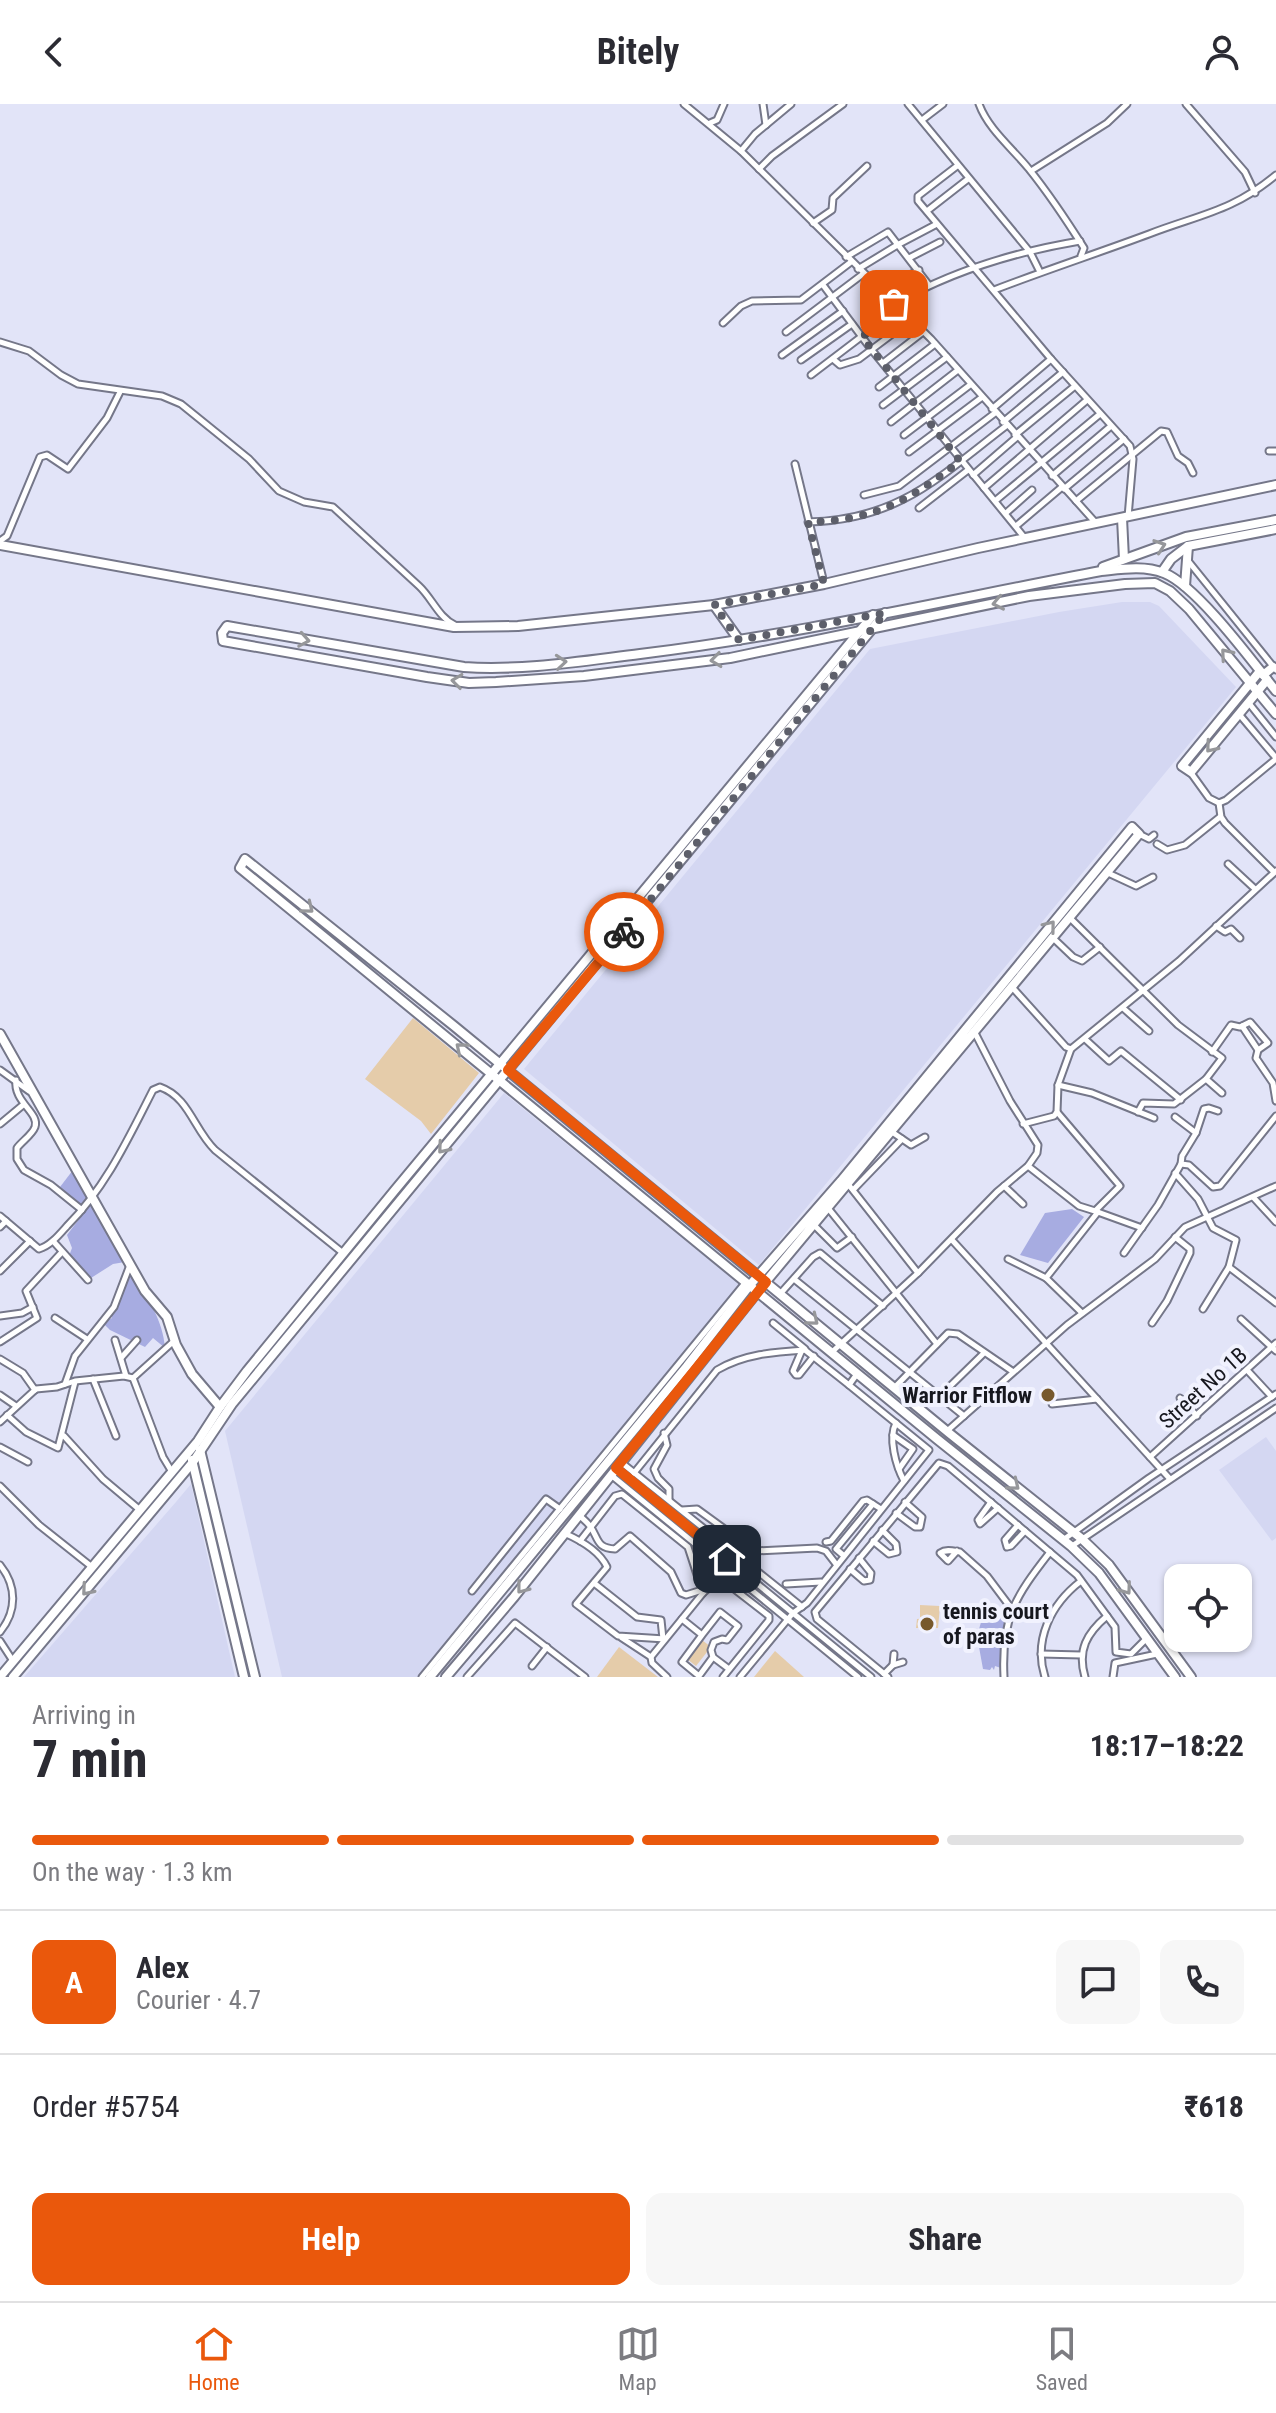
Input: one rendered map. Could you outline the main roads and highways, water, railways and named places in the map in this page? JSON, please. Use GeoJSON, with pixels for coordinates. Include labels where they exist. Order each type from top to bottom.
{"type":"FeatureCollection","features":[{"type":"Feature","properties":{"kind":"water"},"geometry":{"type":"Polygon","coordinates":[[[73,1170],[91,1197],[82,1207],[60,1187],[73,1170]]]}},
{"type":"Feature","properties":{"kind":"water"},"geometry":{"type":"Polygon","coordinates":[[[89,1206],[96,1207],[125,1262],[113,1264],[91,1278],[69,1256],[72,1248],[67,1235],[89,1206]]]}},
{"type":"Feature","properties":{"kind":"water"},"geometry":{"type":"Polygon","coordinates":[[[1072,1209],[1084,1217],[1048,1263],[1020,1255],[1045,1213],[1072,1209]]]}},
{"type":"Feature","properties":{"kind":"water"},"geometry":{"type":"Polygon","coordinates":[[[129,1275],[135,1276],[154,1310],[165,1348],[153,1338],[145,1347],[110,1330],[103,1323],[112,1318],[110,1312],[129,1275]]]}},
{"type":"Feature","properties":{"kind":"water"},"geometry":{"type":"Polygon","coordinates":[[[984,1612],[1007,1617],[1002,1637],[1001,1668],[995,1666],[994,1670],[992,1667],[990,1670],[983,1669],[977,1636],[984,1612]]]}},
{"type":"Feature","properties":{"kind":"place","name":"Warrior Fitflow"},"geometry":{"type":"Point","coordinates":[1048,1395]}},
{"type":"Feature","properties":{"kind":"place","name":"tennis court of paras"},"geometry":{"type":"Point","coordinates":[927,1624]}}]}
